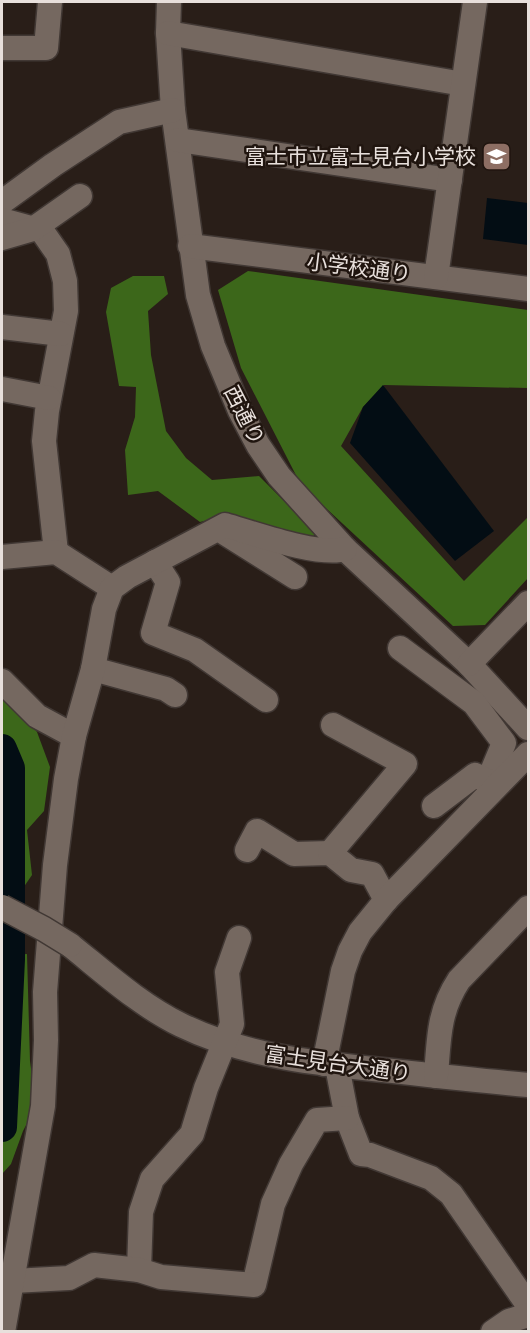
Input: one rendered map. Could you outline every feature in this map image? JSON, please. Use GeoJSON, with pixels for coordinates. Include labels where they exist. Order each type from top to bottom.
{"type":"FeatureCollection","features":[{"type":"Feature","properties":{"kind":"street"},"geometry":{"type":"LineString","coordinates":[[2,48],[46,48],[50,2]]}},
{"type":"Feature","properties":{"kind":"street","name":"西通り"},"geometry":{"type":"LineString","coordinates":[[168,2],[173,110],[198,295],[213,346],[240,411],[258,445],[279,476],[345,549],[469,664],[528,728]]}},
{"type":"Feature","properties":{"kind":"street"},"geometry":{"type":"LineString","coordinates":[[436,277],[475,2]]}},
{"type":"Feature","properties":{"kind":"street"},"geometry":{"type":"LineString","coordinates":[[168,33],[463,84]]}},
{"type":"Feature","properties":{"kind":"street"},"geometry":{"type":"LineString","coordinates":[[2,202],[119,122],[173,110]]}},
{"type":"Feature","properties":{"kind":"street"},"geometry":{"type":"LineString","coordinates":[[178,140],[450,180]]}},
{"type":"Feature","properties":{"kind":"street"},"geometry":{"type":"LineString","coordinates":[[2,238],[33,229],[80,196]]}},
{"type":"Feature","properties":{"kind":"street"},"geometry":{"type":"LineString","coordinates":[[2,220],[42,231],[58,254],[65,280],[66,311],[49,398],[44,441],[57,552]]}},
{"type":"Feature","properties":{"kind":"street","name":"小学校通り"},"geometry":{"type":"LineString","coordinates":[[190,246],[528,289]]}},
{"type":"Feature","properties":{"kind":"street"},"geometry":{"type":"LineString","coordinates":[[2,327],[61,334]]}},
{"type":"Feature","properties":{"kind":"street"},"geometry":{"type":"LineString","coordinates":[[2,388],[49,398]]}},
{"type":"Feature","properties":{"kind":"street"},"geometry":{"type":"LineString","coordinates":[[3,1332],[7,1279],[43,1106],[46,1040],[45,992],[55,865],[66,779],[74,736],[93,669],[104,609],[112,588],[127,577],[225,525],[313,549],[337,552],[345,549]]}},
{"type":"Feature","properties":{"kind":"street"},"geometry":{"type":"LineString","coordinates":[[218,528],[295,577]]}},
{"type":"Feature","properties":{"kind":"street"},"geometry":{"type":"LineString","coordinates":[[2,557],[57,552],[112,588]]}},
{"type":"Feature","properties":{"kind":"street"},"geometry":{"type":"LineString","coordinates":[[155,562],[168,582],[153,633],[195,650],[266,700]]}},
{"type":"Feature","properties":{"kind":"street"},"geometry":{"type":"LineString","coordinates":[[469,664],[528,603]]}},
{"type":"Feature","properties":{"kind":"street"},"geometry":{"type":"LineString","coordinates":[[400,648],[474,703],[504,743],[491,784]]}},
{"type":"Feature","properties":{"kind":"street"},"geometry":{"type":"LineString","coordinates":[[93,669],[166,689],[176,695]]}},
{"type":"Feature","properties":{"kind":"street"},"geometry":{"type":"LineString","coordinates":[[2,681],[37,716],[74,736]]}},
{"type":"Feature","properties":{"kind":"street"},"geometry":{"type":"LineString","coordinates":[[330,853],[405,764],[333,725]]}},
{"type":"Feature","properties":{"kind":"street"},"geometry":{"type":"LineString","coordinates":[[528,754],[491,784],[372,916],[350,951],[343,971],[331,1065],[361,1154],[370,1155],[431,1178],[451,1194],[528,1305]]}},
{"type":"Feature","properties":{"kind":"street"},"geometry":{"type":"LineString","coordinates":[[434,806],[475,775],[491,784]]}},
{"type":"Feature","properties":{"kind":"street"},"geometry":{"type":"LineString","coordinates":[[247,850],[257,831],[294,854],[330,853],[351,870],[372,874],[386,900]]}},
{"type":"Feature","properties":{"kind":"street","name":"富士見台大通り"},"geometry":{"type":"LineString","coordinates":[[2,908],[70,945],[136,998],[180,1024],[225,1043],[264,1055],[331,1065],[528,1085]]}},
{"type":"Feature","properties":{"kind":"street"},"geometry":{"type":"LineString","coordinates":[[436,1076],[440,1024],[450,993],[464,975],[528,908]]}},
{"type":"Feature","properties":{"kind":"street"},"geometry":{"type":"LineString","coordinates":[[139,1270],[141,1212],[152,1179],[192,1134],[206,1088],[232,1024],[227,972],[239,938]]}},
{"type":"Feature","properties":{"kind":"street"},"geometry":{"type":"LineString","coordinates":[[7,1279],[69,1278],[94,1265],[139,1270],[161,1277],[254,1285],[273,1204],[291,1164],[318,1120],[347,1118]]}},
{"type":"Feature","properties":{"kind":"street"},"geometry":{"type":"LineString","coordinates":[[492,1332],[508,1321],[528,1315]]}},
{"type":"Feature","properties":{"kind":"green space"},"geometry":{"type":"Polygon","coordinates":[[[248,271],[528,310],[528,388],[384,385],[363,407],[341,446],[464,581],[528,517],[528,578],[485,625],[453,626],[301,485],[241,368],[218,290],[248,271]]]}},
{"type":"Feature","properties":{"kind":"green space"},"geometry":{"type":"Polygon","coordinates":[[[133,276],[164,276],[168,294],[148,311],[151,355],[166,431],[186,458],[212,480],[259,476],[317,534],[303,541],[225,516],[200,522],[158,491],[128,495],[125,450],[135,417],[136,387],[119,386],[106,312],[111,288],[133,276]]]}},
{"type":"Feature","properties":{"kind":"green space"},"geometry":{"type":"Polygon","coordinates":[[[2,687],[37,732],[50,767],[44,811],[27,830],[32,875],[21,891],[2,882],[2,687]]]}},
{"type":"Feature","properties":{"kind":"green space"},"geometry":{"type":"Polygon","coordinates":[[[27,954],[30,1061],[36,1106],[23,1131],[11,1164],[2,1174],[2,955],[27,954]]]}},
{"type":"Feature","properties":{"kind":"shaded area"},"geometry":{"type":"Polygon","coordinates":[[[487,198],[528,203],[528,245],[483,239],[487,198]]]}},
{"type":"Feature","properties":{"kind":"shaded area"},"geometry":{"type":"Polygon","coordinates":[[[383,385],[494,531],[455,561],[350,443],[363,407],[383,385]]]}},
{"type":"Feature","properties":{"kind":"waterway"},"geometry":{"type":"LineString","coordinates":[[2,749],[10,768],[10,959],[2,1127]]}},
{"type":"Feature","properties":{"kind":"place","name":"富士市立富士見台小学校"},"geometry":{"type":"Point","coordinates":[497,156]}}]}
